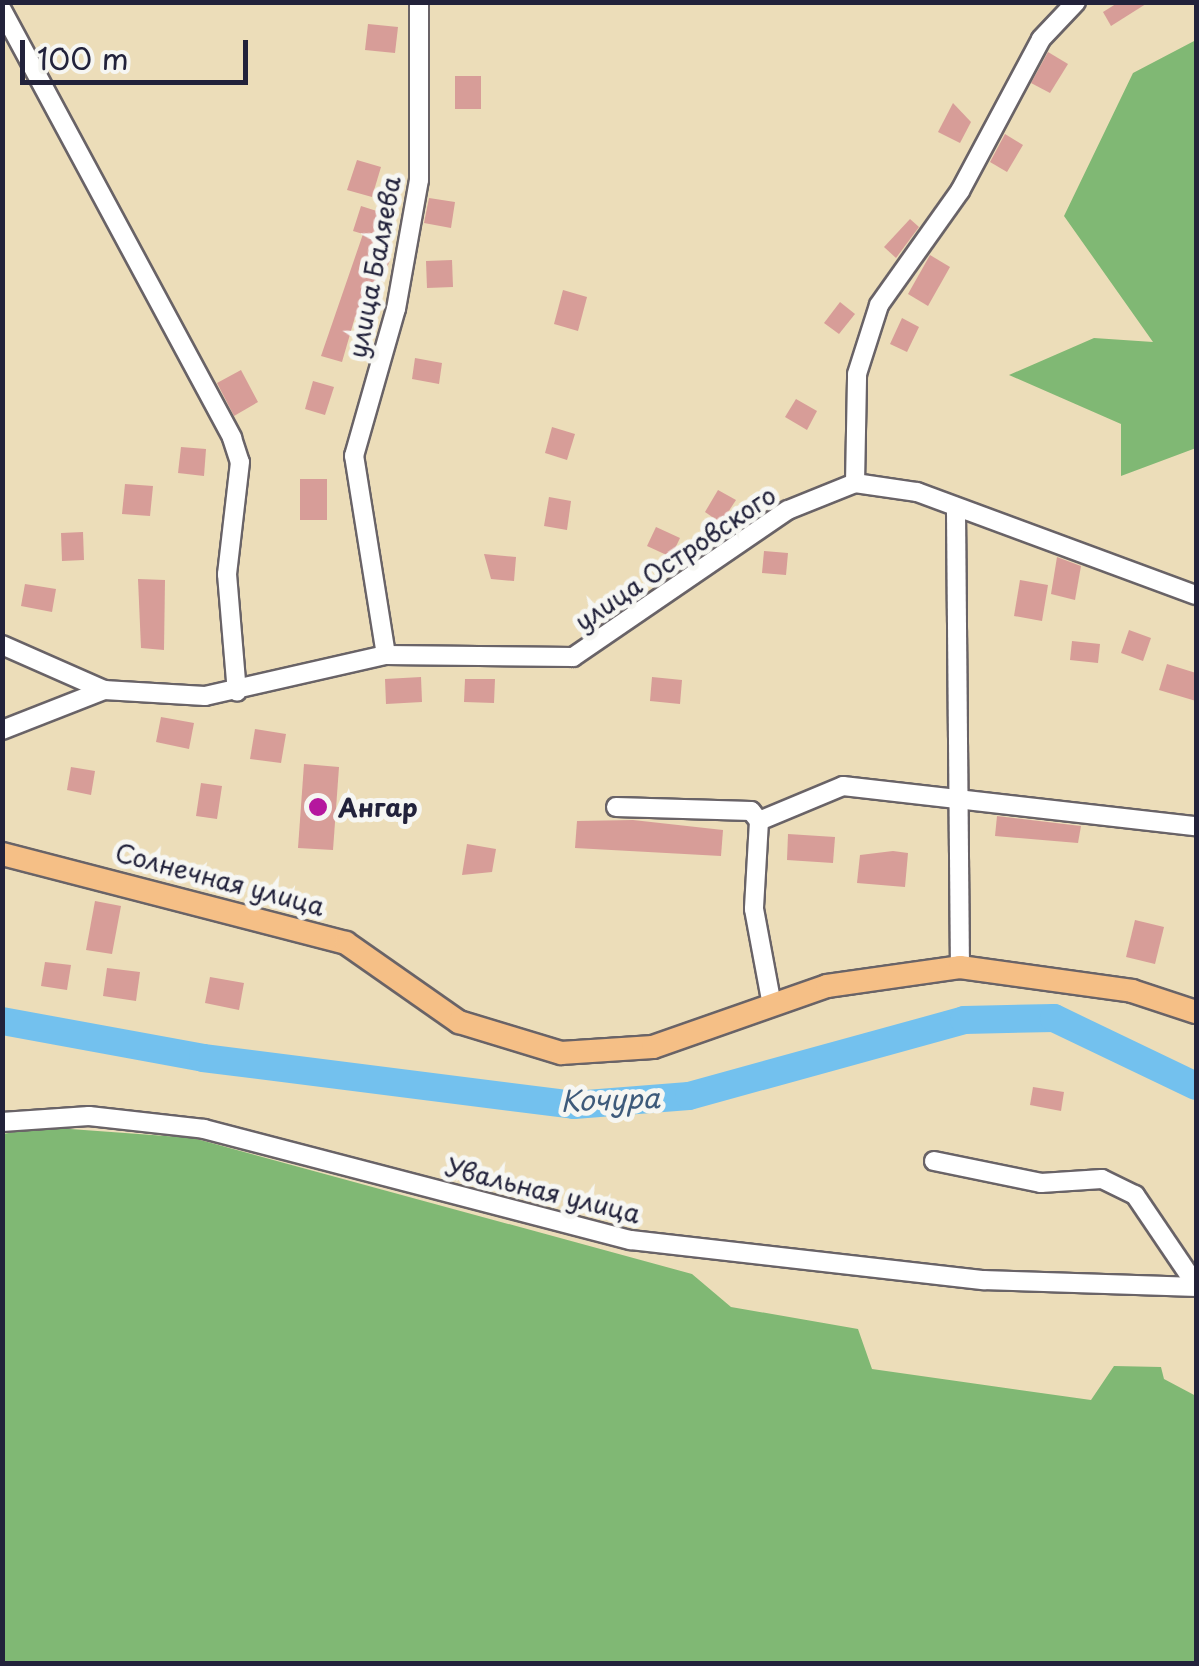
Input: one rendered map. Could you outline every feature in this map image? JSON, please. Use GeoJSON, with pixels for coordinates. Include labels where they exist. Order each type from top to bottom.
{"type":"FeatureCollection","features":[{"type":"Feature","properties":{"kind":"main road","name":"Солнечная улица"},"geometry":{"type":"LineString","coordinates":[[2,854],[346,942],[458,1022],[521,1046],[606,1055],[827,986],[960,967],[1096,984],[1196,1012]]}},
{"type":"Feature","properties":{"kind":"street","name":"улица Баляева"},"geometry":{"type":"LineString","coordinates":[[386,655],[354,456],[396,309],[419,180],[420,2]]}},
{"type":"Feature","properties":{"kind":"street"},"geometry":{"type":"LineString","coordinates":[[1076,2],[1040,39],[960,191],[879,305],[857,374],[855,483],[917,492],[956,512],[1002,520],[1196,595]]}},
{"type":"Feature","properties":{"kind":"street"},"geometry":{"type":"LineString","coordinates":[[2,10],[232,438],[240,462],[227,574],[236,692]]}},
{"type":"Feature","properties":{"kind":"street","name":"улица Островского"},"geometry":{"type":"LineString","coordinates":[[2,730],[104,690],[236,692],[386,655],[573,657],[788,510],[855,483]]}},
{"type":"Feature","properties":{"kind":"street"},"geometry":{"type":"LineString","coordinates":[[956,512],[960,967]]}},
{"type":"Feature","properties":{"kind":"street","name":"улица Островского"},"geometry":{"type":"LineString","coordinates":[[2,645],[104,690]]}},
{"type":"Feature","properties":{"kind":"street"},"geometry":{"type":"LineString","coordinates":[[759,822],[842,786],[961,795],[1196,826]]}},
{"type":"Feature","properties":{"kind":"street"},"geometry":{"type":"LineString","coordinates":[[616,807],[751,812],[759,822],[754,909],[772,1005]]}},
{"type":"Feature","properties":{"kind":"street","name":"Увальная улица"},"geometry":{"type":"LineString","coordinates":[[2,1122],[89,1116],[204,1129],[631,1240],[984,1280],[1196,1286]]}},
{"type":"Feature","properties":{"kind":"street"},"geometry":{"type":"LineString","coordinates":[[934,1161],[1041,1183],[1102,1179],[1135,1196],[1196,1286]]}},
{"type":"Feature","properties":{"kind":"green space"},"geometry":{"type":"Polygon","coordinates":[[[1196,40],[1196,448],[1121,476],[1121,424],[1009,375],[1094,338],[1153,342],[1064,216],[1133,73],[1196,40]]]}},
{"type":"Feature","properties":{"kind":"green space"},"geometry":{"type":"Polygon","coordinates":[[[43,1127],[193,1138],[692,1274],[731,1307],[858,1329],[872,1369],[1091,1400],[1114,1366],[1161,1367],[1164,1379],[1196,1396],[1196,1663],[3,1664],[3,1134],[43,1127]]]}},
{"type":"Feature","properties":{"kind":"building"},"geometry":{"type":"Polygon","coordinates":[[[1119,2],[1149,2],[1111,26],[1103,12],[1119,2]]]}},
{"type":"Feature","properties":{"kind":"building"},"geometry":{"type":"Polygon","coordinates":[[[368,24],[398,27],[395,53],[365,50],[368,24]]]}},
{"type":"Feature","properties":{"kind":"building"},"geometry":{"type":"Polygon","coordinates":[[[1048,52],[1068,64],[1050,93],[1031,83],[1048,52]]]}},
{"type":"Feature","properties":{"kind":"building"},"geometry":{"type":"Polygon","coordinates":[[[455,76],[481,76],[481,109],[455,109],[455,76]]]}},
{"type":"Feature","properties":{"kind":"building"},"geometry":{"type":"Polygon","coordinates":[[[953,103],[971,122],[960,143],[938,132],[953,103]]]}},
{"type":"Feature","properties":{"kind":"building"},"geometry":{"type":"Polygon","coordinates":[[[1005,134],[1023,145],[1007,172],[990,162],[1005,134]]]}},
{"type":"Feature","properties":{"kind":"building"},"geometry":{"type":"Polygon","coordinates":[[[357,160],[381,167],[372,197],[347,190],[357,160]]]}},
{"type":"Feature","properties":{"kind":"building"},"geometry":{"type":"Polygon","coordinates":[[[429,198],[455,202],[451,228],[424,223],[429,198]]]}},
{"type":"Feature","properties":{"kind":"building"},"geometry":{"type":"Polygon","coordinates":[[[361,206],[383,213],[370,252],[391,258],[365,320],[355,317],[342,362],[321,356],[363,234],[353,231],[361,206]]]}},
{"type":"Feature","properties":{"kind":"building"},"geometry":{"type":"Polygon","coordinates":[[[910,219],[919,227],[896,258],[884,247],[910,219]]]}},
{"type":"Feature","properties":{"kind":"building"},"geometry":{"type":"Polygon","coordinates":[[[930,255],[950,267],[928,306],[908,294],[930,255]]]}},
{"type":"Feature","properties":{"kind":"building"},"geometry":{"type":"Polygon","coordinates":[[[452,260],[453,287],[427,288],[426,261],[452,260]]]}},
{"type":"Feature","properties":{"kind":"building"},"geometry":{"type":"Polygon","coordinates":[[[563,290],[587,297],[578,331],[554,324],[563,290]]]}},
{"type":"Feature","properties":{"kind":"building"},"geometry":{"type":"Polygon","coordinates":[[[840,302],[855,314],[839,334],[824,323],[840,302]]]}},
{"type":"Feature","properties":{"kind":"building"},"geometry":{"type":"Polygon","coordinates":[[[902,318],[919,327],[907,352],[890,344],[902,318]]]}},
{"type":"Feature","properties":{"kind":"building"},"geometry":{"type":"Polygon","coordinates":[[[415,358],[442,363],[439,384],[412,379],[415,358]]]}},
{"type":"Feature","properties":{"kind":"building"},"geometry":{"type":"Polygon","coordinates":[[[241,370],[258,402],[234,416],[217,383],[241,370]]]}},
{"type":"Feature","properties":{"kind":"building"},"geometry":{"type":"Polygon","coordinates":[[[313,381],[334,387],[325,415],[305,409],[313,381]]]}},
{"type":"Feature","properties":{"kind":"building"},"geometry":{"type":"Polygon","coordinates":[[[796,399],[817,411],[807,430],[785,417],[796,399]]]}},
{"type":"Feature","properties":{"kind":"building"},"geometry":{"type":"Polygon","coordinates":[[[552,427],[575,434],[567,460],[545,453],[552,427]]]}},
{"type":"Feature","properties":{"kind":"building"},"geometry":{"type":"Polygon","coordinates":[[[181,447],[206,449],[204,476],[178,473],[181,447]]]}},
{"type":"Feature","properties":{"kind":"building"},"geometry":{"type":"Polygon","coordinates":[[[300,479],[327,479],[327,520],[300,520],[300,479]]]}},
{"type":"Feature","properties":{"kind":"building"},"geometry":{"type":"Polygon","coordinates":[[[125,484],[153,486],[150,516],[122,514],[125,484]]]}},
{"type":"Feature","properties":{"kind":"building"},"geometry":{"type":"Polygon","coordinates":[[[718,490],[736,500],[721,523],[705,512],[718,490]]]}},
{"type":"Feature","properties":{"kind":"building"},"geometry":{"type":"Polygon","coordinates":[[[549,497],[571,501],[567,530],[544,526],[549,497]]]}},
{"type":"Feature","properties":{"kind":"building"},"geometry":{"type":"Polygon","coordinates":[[[656,527],[680,538],[671,557],[647,546],[656,527]]]}},
{"type":"Feature","properties":{"kind":"building"},"geometry":{"type":"Polygon","coordinates":[[[83,532],[84,560],[62,561],[61,533],[83,532]]]}},
{"type":"Feature","properties":{"kind":"building"},"geometry":{"type":"Polygon","coordinates":[[[764,551],[788,553],[786,575],[762,573],[764,551]]]}},
{"type":"Feature","properties":{"kind":"building"},"geometry":{"type":"Polygon","coordinates":[[[484,554],[516,557],[514,581],[491,579],[484,554]]]}},
{"type":"Feature","properties":{"kind":"building"},"geometry":{"type":"Polygon","coordinates":[[[1057,557],[1081,566],[1075,600],[1051,594],[1057,557]]]}},
{"type":"Feature","properties":{"kind":"building"},"geometry":{"type":"Polygon","coordinates":[[[138,579],[165,580],[164,650],[141,648],[138,579]]]}},
{"type":"Feature","properties":{"kind":"building"},"geometry":{"type":"Polygon","coordinates":[[[1020,580],[1048,585],[1042,621],[1014,616],[1020,580]]]}},
{"type":"Feature","properties":{"kind":"building"},"geometry":{"type":"Polygon","coordinates":[[[25,584],[56,589],[52,612],[21,606],[25,584]]]}},
{"type":"Feature","properties":{"kind":"building"},"geometry":{"type":"Polygon","coordinates":[[[1129,630],[1151,638],[1143,661],[1121,653],[1129,630]]]}},
{"type":"Feature","properties":{"kind":"building"},"geometry":{"type":"Polygon","coordinates":[[[1072,641],[1100,644],[1098,663],[1070,660],[1072,641]]]}},
{"type":"Feature","properties":{"kind":"building"},"geometry":{"type":"Polygon","coordinates":[[[1167,664],[1196,673],[1196,701],[1159,690],[1167,664]]]}},
{"type":"Feature","properties":{"kind":"building"},"geometry":{"type":"Polygon","coordinates":[[[421,677],[422,702],[386,704],[385,679],[421,677]]]}},
{"type":"Feature","properties":{"kind":"building"},"geometry":{"type":"Polygon","coordinates":[[[652,677],[682,680],[680,704],[650,701],[652,677]]]}},
{"type":"Feature","properties":{"kind":"building"},"geometry":{"type":"Polygon","coordinates":[[[465,679],[495,679],[494,703],[464,702],[465,679]]]}},
{"type":"Feature","properties":{"kind":"building"},"geometry":{"type":"Polygon","coordinates":[[[161,717],[194,723],[189,749],[156,742],[161,717]]]}},
{"type":"Feature","properties":{"kind":"building"},"geometry":{"type":"Polygon","coordinates":[[[255,729],[286,734],[281,763],[250,759],[255,729]]]}},
{"type":"Feature","properties":{"kind":"building","name":"Ангар"},"geometry":{"type":"Polygon","coordinates":[[[304,764],[339,767],[333,850],[298,848],[304,764]]]}},
{"type":"Feature","properties":{"kind":"building"},"geometry":{"type":"Polygon","coordinates":[[[71,767],[95,771],[91,795],[67,790],[71,767]]]}},
{"type":"Feature","properties":{"kind":"building"},"geometry":{"type":"Polygon","coordinates":[[[201,783],[222,786],[217,819],[196,816],[201,783]]]}},
{"type":"Feature","properties":{"kind":"building"},"geometry":{"type":"Polygon","coordinates":[[[997,816],[1081,826],[1078,843],[995,836],[997,816]]]}},
{"type":"Feature","properties":{"kind":"building"},"geometry":{"type":"Polygon","coordinates":[[[633,820],[723,830],[721,856],[575,848],[577,821],[633,820]]]}},
{"type":"Feature","properties":{"kind":"building"},"geometry":{"type":"Polygon","coordinates":[[[788,834],[835,837],[833,863],[787,860],[788,834]]]}},
{"type":"Feature","properties":{"kind":"building"},"geometry":{"type":"Polygon","coordinates":[[[467,844],[496,849],[492,872],[462,875],[467,844]]]}},
{"type":"Feature","properties":{"kind":"building"},"geometry":{"type":"Polygon","coordinates":[[[908,853],[905,887],[857,883],[860,855],[908,853]]]}},
{"type":"Feature","properties":{"kind":"building"},"geometry":{"type":"Polygon","coordinates":[[[95,901],[121,906],[112,954],[86,950],[95,901]]]}},
{"type":"Feature","properties":{"kind":"building"},"geometry":{"type":"Polygon","coordinates":[[[1135,920],[1164,927],[1155,964],[1126,957],[1135,920]]]}},
{"type":"Feature","properties":{"kind":"building"},"geometry":{"type":"Polygon","coordinates":[[[45,962],[71,965],[67,990],[41,986],[45,962]]]}},
{"type":"Feature","properties":{"kind":"building"},"geometry":{"type":"Polygon","coordinates":[[[107,968],[140,972],[136,1001],[103,996],[107,968]]]}},
{"type":"Feature","properties":{"kind":"building"},"geometry":{"type":"Polygon","coordinates":[[[210,977],[244,983],[239,1010],[205,1003],[210,977]]]}},
{"type":"Feature","properties":{"kind":"building"},"geometry":{"type":"Polygon","coordinates":[[[1033,1087],[1064,1092],[1061,1111],[1030,1105],[1033,1087]]]}},
{"type":"Feature","properties":{"kind":"waterway","name":"Кочура"},"geometry":{"type":"LineString","coordinates":[[2,1021],[203,1058],[574,1105],[689,1096],[964,1020],[1054,1018],[1196,1086]]}},
{"type":"Feature","properties":{"kind":"place","name":"Ангар"},"geometry":{"type":"Point","coordinates":[318,807]}}]}
